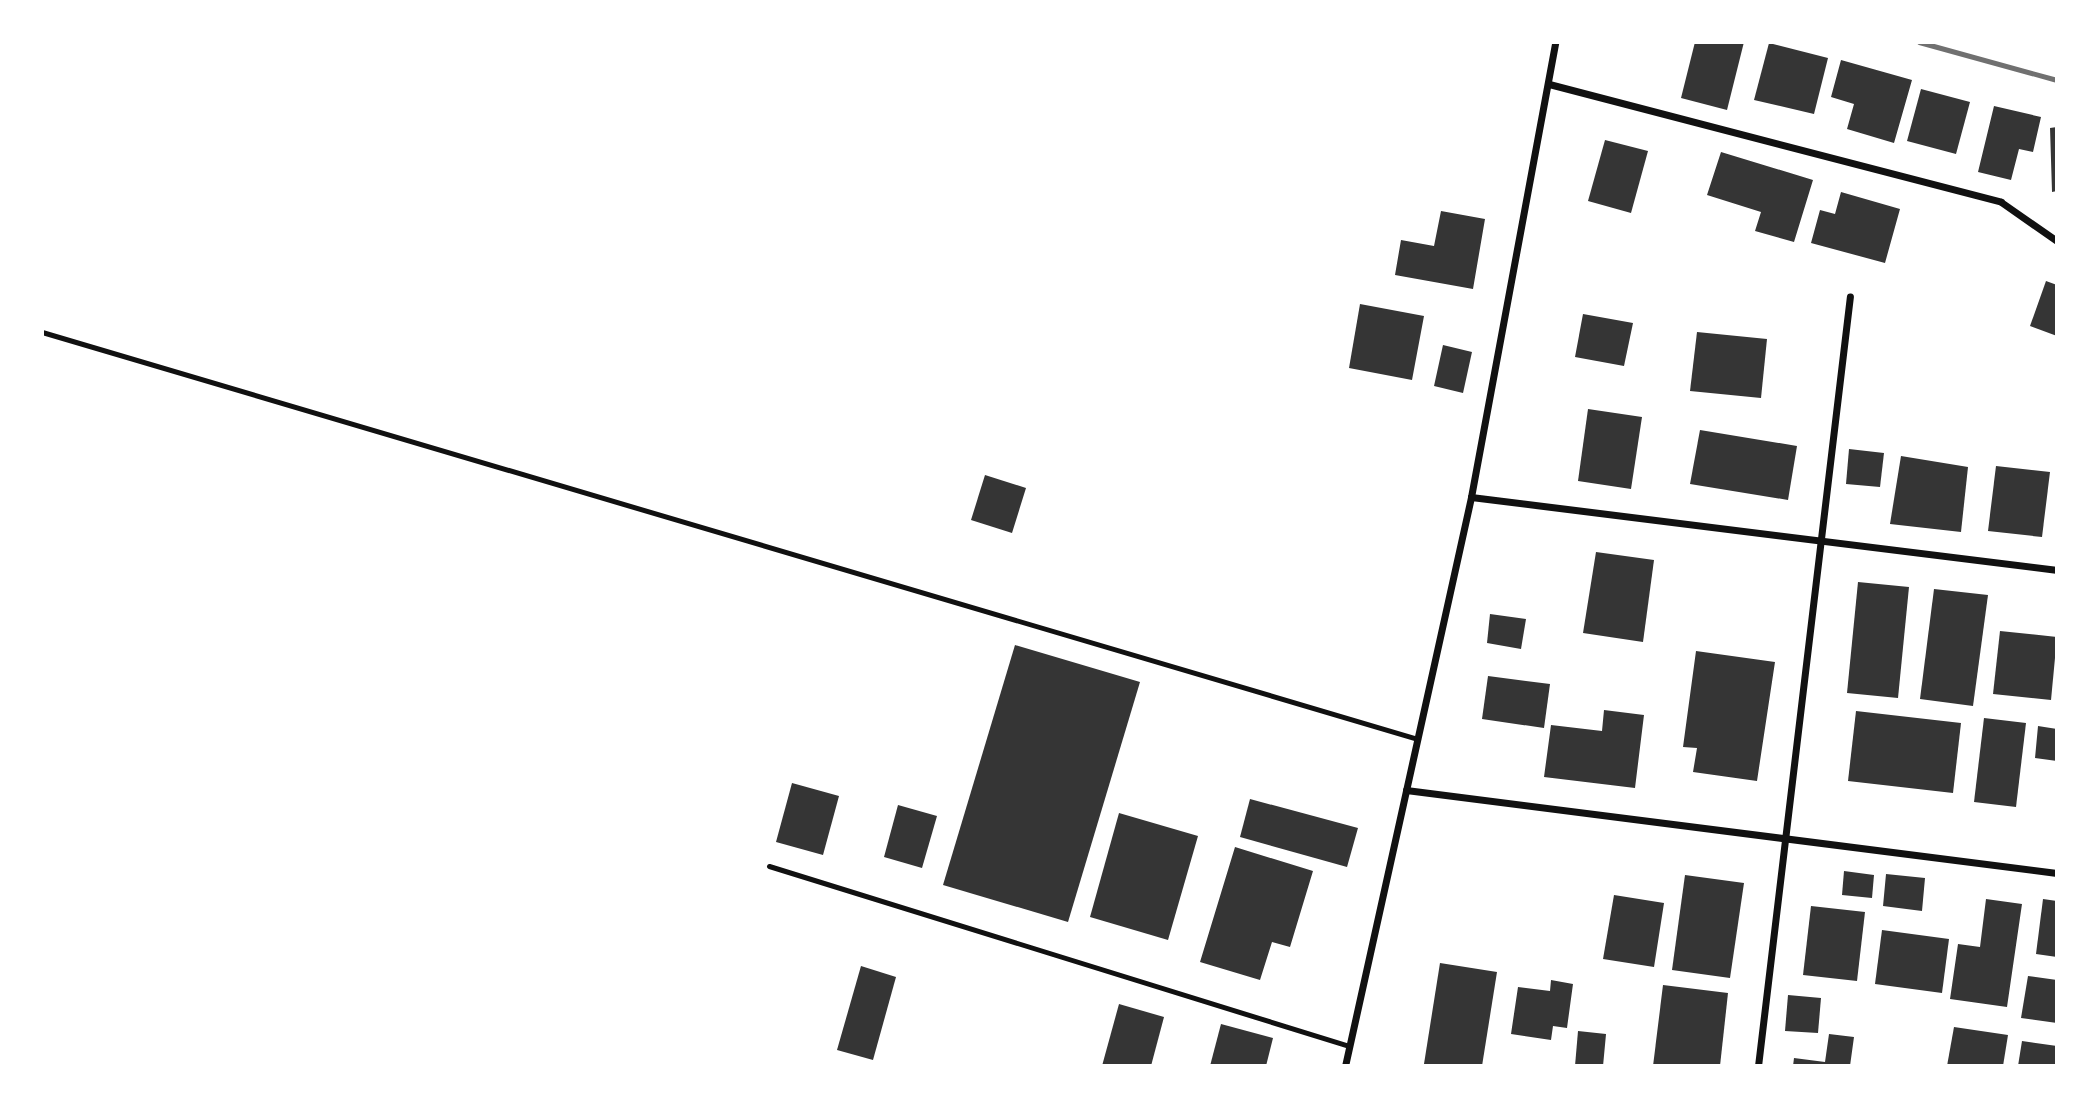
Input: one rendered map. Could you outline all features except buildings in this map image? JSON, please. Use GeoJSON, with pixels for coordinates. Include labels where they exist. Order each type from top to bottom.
{"type":"FeatureCollection","features":[{"type":"Feature","properties":{"kind":"street"},"geometry":{"type":"LineString","coordinates":[[1345,1066],[1471,497],[1555,42]]}},
{"type":"Feature","properties":{"kind":"street"},"geometry":{"type":"LineString","coordinates":[[1549,84],[2001,202],[2057,241]]}},
{"type":"Feature","properties":{"kind":"street"},"geometry":{"type":"LineString","coordinates":[[1758,1066],[1850,296]]}},
{"type":"Feature","properties":{"kind":"street"},"geometry":{"type":"LineString","coordinates":[[1471,497],[2057,570]]}},
{"type":"Feature","properties":{"kind":"street"},"geometry":{"type":"LineString","coordinates":[[1406,790],[1785,841],[2057,873]]}},
{"type":"Feature","properties":{"kind":"lane"},"geometry":{"type":"LineString","coordinates":[[42,332],[1418,739]]}},
{"type":"Feature","properties":{"kind":"lane"},"geometry":{"type":"LineString","coordinates":[[769,866],[1349,1046]]}},
{"type":"Feature","properties":{"kind":"railway"},"geometry":{"type":"LineString","coordinates":[[1919,42],[2057,80]]}}]}
